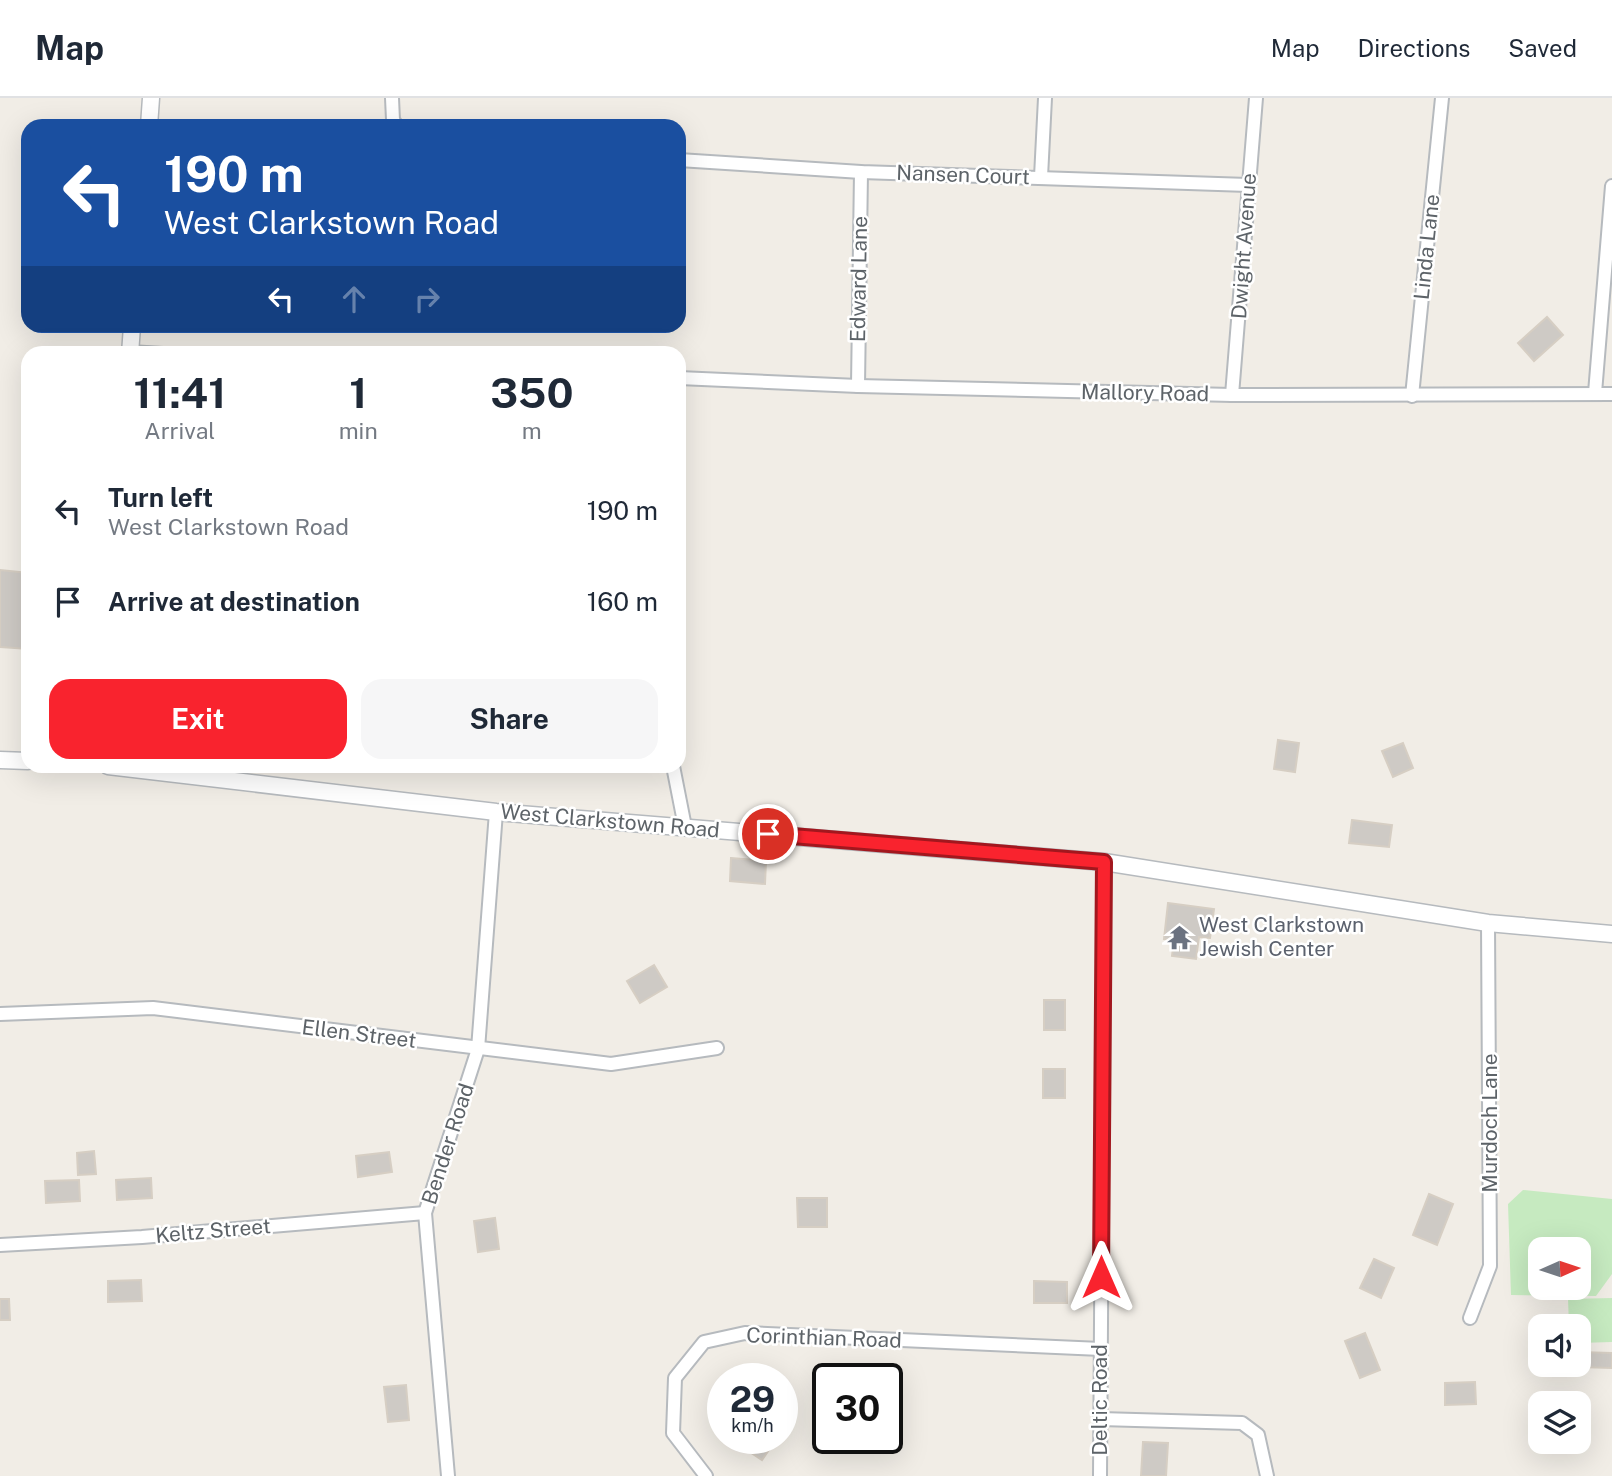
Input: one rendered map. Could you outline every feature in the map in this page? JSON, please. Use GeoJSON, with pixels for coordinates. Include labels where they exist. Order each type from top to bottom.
{"type":"FeatureCollection","features":[{"type":"Feature","properties":{"kind":"street"},"geometry":{"type":"LineString","coordinates":[[150,119],[151,98]]}},
{"type":"Feature","properties":{"kind":"street"},"geometry":{"type":"LineString","coordinates":[[391,98],[393,119]]}},
{"type":"Feature","properties":{"kind":"street"},"geometry":{"type":"LineString","coordinates":[[1041,177],[1045,98]]}},
{"type":"Feature","properties":{"kind":"street","name":"Dwight Avenue"},"geometry":{"type":"LineString","coordinates":[[1232,395],[1256,98]]}},
{"type":"Feature","properties":{"kind":"street","name":"Linda Lane"},"geometry":{"type":"LineString","coordinates":[[1412,396],[1441,98]]}},
{"type":"Feature","properties":{"kind":"street","name":"Nansen Court"},"geometry":{"type":"LineString","coordinates":[[686,160],[861,172],[1248,185]]}},
{"type":"Feature","properties":{"kind":"street","name":"Edward Lane"},"geometry":{"type":"LineString","coordinates":[[858,386],[861,172]]}},
{"type":"Feature","properties":{"kind":"street"},"geometry":{"type":"LineString","coordinates":[[1595,393],[1612,186]]}},
{"type":"Feature","properties":{"kind":"street","name":"Mallory Road"},"geometry":{"type":"LineString","coordinates":[[686,378],[858,386],[1232,395],[1612,394]]}},
{"type":"Feature","properties":{"kind":"street"},"geometry":{"type":"LineString","coordinates":[[0,760],[21,761]]}},
{"type":"Feature","properties":{"kind":"street","name":"West Clarkstown Road"},"geometry":{"type":"LineString","coordinates":[[167,773],[496,812],[1104,862],[1489,923],[1612,934]]}},
{"type":"Feature","properties":{"kind":"street"},"geometry":{"type":"LineString","coordinates":[[674,773],[685,827]]}},
{"type":"Feature","properties":{"kind":"street","name":"Bender Road"},"geometry":{"type":"LineString","coordinates":[[448,1476],[425,1213],[478,1049],[496,812]]}},
{"type":"Feature","properties":{"kind":"street","name":"Deltic Road"},"geometry":{"type":"LineString","coordinates":[[1100,1476],[1104,862]]}},
{"type":"Feature","properties":{"kind":"street","name":"Murdoch Lane"},"geometry":{"type":"LineString","coordinates":[[1470,1318],[1490,1266],[1489,923]]}},
{"type":"Feature","properties":{"kind":"street","name":"Ellen Street"},"geometry":{"type":"LineString","coordinates":[[0,1014],[153,1008],[611,1064],[717,1048]]}},
{"type":"Feature","properties":{"kind":"street","name":"Keltz Street"},"geometry":{"type":"LineString","coordinates":[[0,1245],[142,1237],[425,1213]]}},
{"type":"Feature","properties":{"kind":"street","name":"Corinthian Road"},"geometry":{"type":"LineString","coordinates":[[706,1476],[673,1433],[675,1378],[704,1342],[744,1334],[1101,1349]]}},
{"type":"Feature","properties":{"kind":"street"},"geometry":{"type":"LineString","coordinates":[[1100,1419],[1242,1423],[1258,1435],[1267,1476]]}},
{"type":"Feature","properties":{"kind":"green space"},"geometry":{"type":"Polygon","coordinates":[[[1523,1190],[1612,1199],[1612,1274],[1596,1296],[1591,1296],[1591,1237],[1528,1237],[1528,1295],[1511,1295],[1508,1204],[1523,1190]]]}},
{"type":"Feature","properties":{"kind":"green space"},"geometry":{"type":"Polygon","coordinates":[[[1612,1298],[1612,1342],[1591,1343],[1591,1314],[1569,1314],[1568,1300],[1612,1298]]]}},
{"type":"Feature","properties":{"kind":"building"},"geometry":{"type":"Polygon","coordinates":[[[1547,317],[1563,335],[1534,361],[1518,343],[1547,317]]]}},
{"type":"Feature","properties":{"kind":"building"},"geometry":{"type":"Polygon","coordinates":[[[0,570],[21,572],[21,648],[0,647],[0,570]]]}},
{"type":"Feature","properties":{"kind":"building"},"geometry":{"type":"Polygon","coordinates":[[[1278,740],[1299,743],[1295,772],[1274,769],[1278,740]]]}},
{"type":"Feature","properties":{"kind":"building"},"geometry":{"type":"Polygon","coordinates":[[[1403,743],[1413,768],[1393,777],[1382,751],[1403,743]]]}},
{"type":"Feature","properties":{"kind":"building"},"geometry":{"type":"Polygon","coordinates":[[[1352,820],[1392,825],[1389,847],[1349,843],[1352,820]]]}},
{"type":"Feature","properties":{"kind":"building"},"geometry":{"type":"Polygon","coordinates":[[[731,858],[766,861],[765,884],[730,881],[731,858]]]}},
{"type":"Feature","properties":{"kind":"building"},"geometry":{"type":"Polygon","coordinates":[[[1168,903],[1214,909],[1210,938],[1199,937],[1196,959],[1172,956],[1174,940],[1164,939],[1168,903]]]}},
{"type":"Feature","properties":{"kind":"building"},"geometry":{"type":"Polygon","coordinates":[[[654,965],[667,987],[640,1003],[627,981],[654,965]]]}},
{"type":"Feature","properties":{"kind":"building"},"geometry":{"type":"Polygon","coordinates":[[[1044,1000],[1065,1000],[1065,1030],[1044,1030],[1044,1000]]]}},
{"type":"Feature","properties":{"kind":"building"},"geometry":{"type":"Polygon","coordinates":[[[1043,1069],[1065,1069],[1065,1098],[1043,1098],[1043,1069]]]}},
{"type":"Feature","properties":{"kind":"building"},"geometry":{"type":"Polygon","coordinates":[[[94,1151],[96,1174],[78,1175],[77,1153],[94,1151]]]}},
{"type":"Feature","properties":{"kind":"building"},"geometry":{"type":"Polygon","coordinates":[[[389,1152],[392,1172],[358,1177],[356,1156],[389,1152]]]}},
{"type":"Feature","properties":{"kind":"building"},"geometry":{"type":"Polygon","coordinates":[[[151,1178],[152,1198],[117,1200],[116,1180],[151,1178]]]}},
{"type":"Feature","properties":{"kind":"building"},"geometry":{"type":"Polygon","coordinates":[[[79,1180],[80,1201],[46,1203],[45,1181],[79,1180]]]}},
{"type":"Feature","properties":{"kind":"building"},"geometry":{"type":"Polygon","coordinates":[[[1429,1194],[1453,1204],[1437,1245],[1413,1235],[1429,1194]]]}},
{"type":"Feature","properties":{"kind":"building"},"geometry":{"type":"Polygon","coordinates":[[[797,1198],[827,1198],[827,1227],[798,1227],[797,1198]]]}},
{"type":"Feature","properties":{"kind":"building"},"geometry":{"type":"Polygon","coordinates":[[[495,1218],[499,1249],[478,1252],[474,1221],[495,1218]]]}},
{"type":"Feature","properties":{"kind":"building"},"geometry":{"type":"Polygon","coordinates":[[[1374,1259],[1394,1268],[1381,1298],[1360,1288],[1374,1259]]]}},
{"type":"Feature","properties":{"kind":"building"},"geometry":{"type":"Polygon","coordinates":[[[141,1280],[142,1301],[108,1302],[108,1281],[141,1280]]]}},
{"type":"Feature","properties":{"kind":"building"},"geometry":{"type":"Polygon","coordinates":[[[1034,1281],[1067,1282],[1067,1303],[1034,1303],[1034,1281]]]}},
{"type":"Feature","properties":{"kind":"building"},"geometry":{"type":"Polygon","coordinates":[[[0,1299],[9,1299],[10,1320],[0,1320],[0,1299]]]}},
{"type":"Feature","properties":{"kind":"building"},"geometry":{"type":"Polygon","coordinates":[[[1365,1333],[1380,1370],[1360,1378],[1345,1341],[1365,1333]]]}},
{"type":"Feature","properties":{"kind":"building"},"geometry":{"type":"Polygon","coordinates":[[[1591,1352],[1612,1353],[1612,1368],[1591,1367],[1591,1352]]]}},
{"type":"Feature","properties":{"kind":"building"},"geometry":{"type":"Polygon","coordinates":[[[1475,1382],[1476,1404],[1445,1405],[1445,1383],[1475,1382]]]}},
{"type":"Feature","properties":{"kind":"building"},"geometry":{"type":"Polygon","coordinates":[[[406,1385],[409,1420],[388,1422],[384,1387],[406,1385]]]}},
{"type":"Feature","properties":{"kind":"building"},"geometry":{"type":"Polygon","coordinates":[[[1143,1442],[1168,1443],[1166,1476],[1141,1476],[1143,1442]]]}},
{"type":"Feature","properties":{"kind":"building"},"geometry":{"type":"Polygon","coordinates":[[[753,1454],[766,1454],[762,1460],[753,1454]]]}},
{"type":"Feature","properties":{"kind":"place","name":"West Clarkstown Jewish Center"},"geometry":{"type":"Point","coordinates":[1179,937]}},
{"type":"Feature","properties":{"kind":"route"},"geometry":{"type":"LineString","coordinates":[[768,834],[1104,862],[1101,1277]]}}]}
